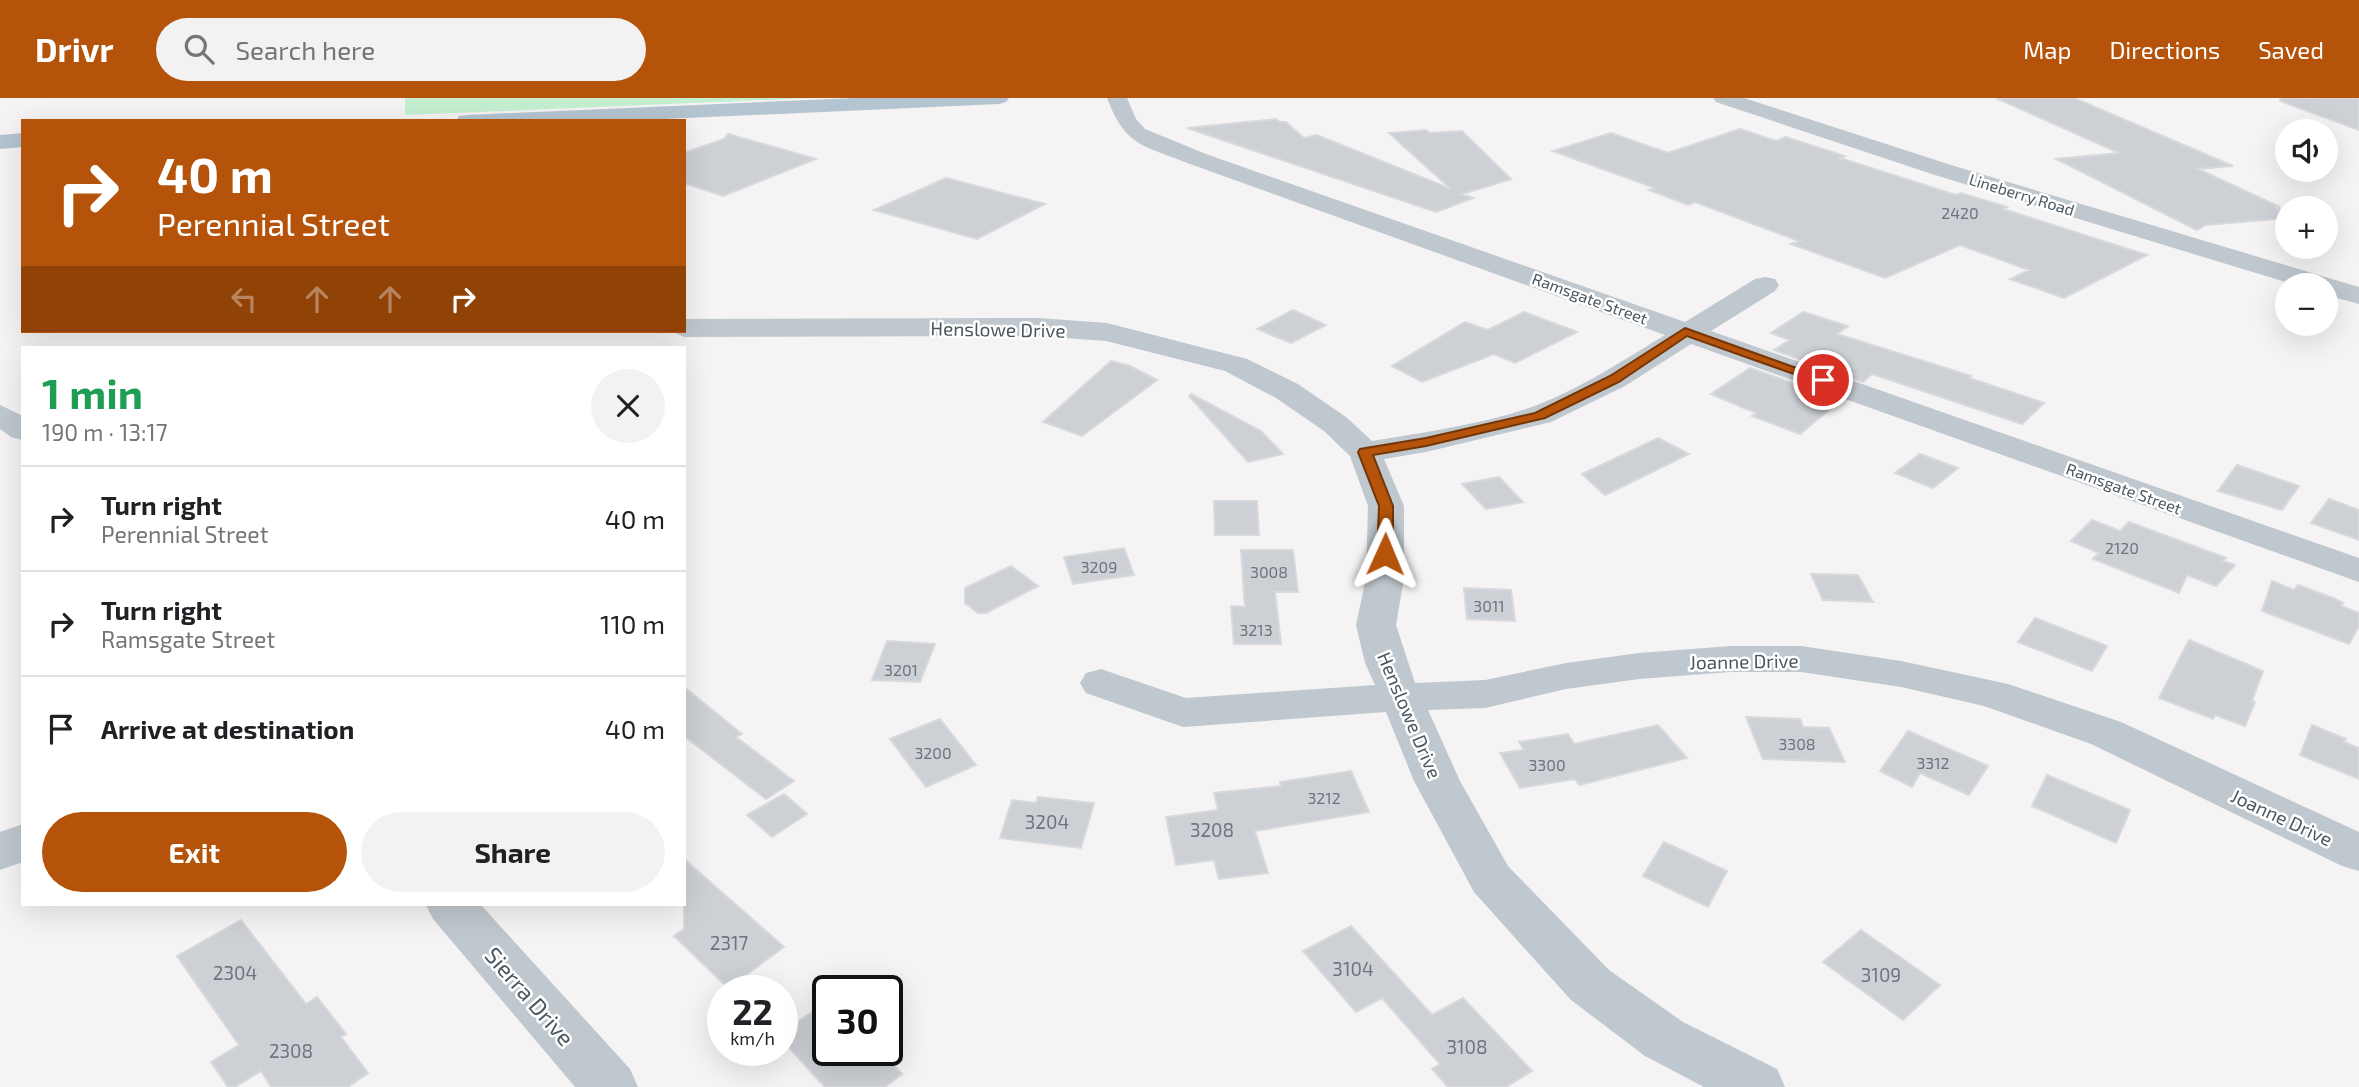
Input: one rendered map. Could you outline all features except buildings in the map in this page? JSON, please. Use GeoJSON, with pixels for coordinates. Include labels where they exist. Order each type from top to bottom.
{"type":"FeatureCollection","features":[{"type":"Feature","properties":{"kind":"main road"},"geometry":{"type":"LineString","coordinates":[[513,119],[999,98]]}},
{"type":"Feature","properties":{"kind":"main road"},"geometry":{"type":"LineString","coordinates":[[0,142],[21,140]]}},
{"type":"Feature","properties":{"kind":"street","name":"Ramsgate Street"},"geometry":{"type":"LineString","coordinates":[[1117,98],[1126,120],[1137,134],[1165,146],[2359,571]]}},
{"type":"Feature","properties":{"kind":"street","name":"Lineberry Road"},"geometry":{"type":"LineString","coordinates":[[1723,98],[1943,170],[2282,273]]}},
{"type":"Feature","properties":{"kind":"street"},"geometry":{"type":"LineString","coordinates":[[1365,452],[1426,442],[1540,415],[1614,379],[1685,332],[1765,285]]}},
{"type":"Feature","properties":{"kind":"street","name":"Lineberry Road"},"geometry":{"type":"LineString","coordinates":[[2338,290],[2359,296]]}},
{"type":"Feature","properties":{"kind":"street","name":"Henslowe Drive"},"geometry":{"type":"LineString","coordinates":[[686,328],[1038,327],[1107,332],[1236,365],[1287,391],[1335,424],[1365,452],[1386,506],[1385,578],[1376,625],[1385,663],[1437,781],[1492,879],[1590,985],[1664,1039],[1757,1087]]}},
{"type":"Feature","properties":{"kind":"street"},"geometry":{"type":"LineString","coordinates":[[0,415],[21,429]]}},
{"type":"Feature","properties":{"kind":"street"},"geometry":{"type":"LineString","coordinates":[[0,439],[21,431]]}},
{"type":"Feature","properties":{"kind":"street","name":"Joanne Drive"},"geometry":{"type":"LineString","coordinates":[[1101,683],[1183,713],[1401,697],[1485,694],[1566,676],[1639,666],[1731,659],[1801,659],[1901,674],[1993,694],[2106,733],[2359,853]]}},
{"type":"Feature","properties":{"kind":"street"},"geometry":{"type":"LineString","coordinates":[[0,852],[21,843]]}},
{"type":"Feature","properties":{"kind":"street","name":"Sierra Drive"},"geometry":{"type":"LineString","coordinates":[[452,906],[610,1087]]}},
{"type":"Feature","properties":{"kind":"green space"},"geometry":{"type":"Polygon","coordinates":[[[405,98],[814,98],[405,115],[405,98]]]}},
{"type":"Feature","properties":{"kind":"route"},"geometry":{"type":"LineString","coordinates":[[1385,554],[1386,506],[1365,452],[1426,442],[1540,415],[1614,379],[1685,332],[1823,380]]}}]}
